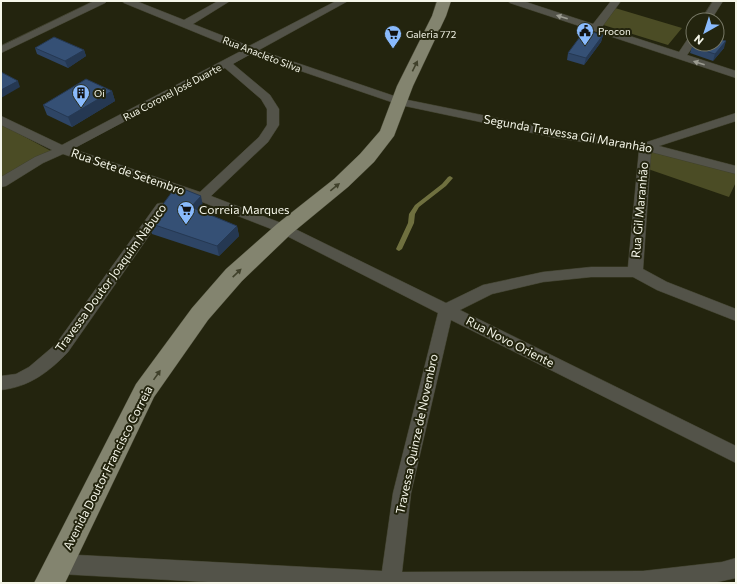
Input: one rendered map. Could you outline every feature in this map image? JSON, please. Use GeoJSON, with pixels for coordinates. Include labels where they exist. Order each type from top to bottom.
{"type":"FeatureCollection","features":[{"type":"Feature","properties":{"kind":"main road","name":"Avenida Doutor Francisco Correia"},"geometry":{"type":"LineString","coordinates":[[54,574],[145,391],[200,314],[234,275],[284,229],[341,183],[367,158],[388,132],[405,86],[439,16],[444,1]]}},
{"type":"Feature","properties":{"kind":"street"},"geometry":{"type":"LineString","coordinates":[[1,50],[102,1]]}},
{"type":"Feature","properties":{"kind":"street","name":"Rua Anacleto Silva"},"geometry":{"type":"LineString","coordinates":[[127,1],[248,50],[400,102]]}},
{"type":"Feature","properties":{"kind":"street"},"geometry":{"type":"LineString","coordinates":[[185,24],[225,1]]}},
{"type":"Feature","properties":{"kind":"street","name":"Rua Coronel José Duarte"},"geometry":{"type":"LineString","coordinates":[[1,183],[26,167],[62,150],[248,50],[343,1]]}},
{"type":"Feature","properties":{"kind":"street"},"geometry":{"type":"LineString","coordinates":[[513,1],[736,75]]}},
{"type":"Feature","properties":{"kind":"street"},"geometry":{"type":"LineString","coordinates":[[596,28],[616,1]]}},
{"type":"Feature","properties":{"kind":"street"},"geometry":{"type":"LineString","coordinates":[[711,12],[718,1]]}},
{"type":"Feature","properties":{"kind":"street"},"geometry":{"type":"LineString","coordinates":[[681,57],[685,51]]}},
{"type":"Feature","properties":{"kind":"street"},"geometry":{"type":"LineString","coordinates":[[202,197],[264,139],[273,125],[273,108],[266,97],[226,63]]}},
{"type":"Feature","properties":{"kind":"street","name":"Segunda Travessa Gil Maranhão"},"geometry":{"type":"LineString","coordinates":[[400,102],[556,134],[645,147],[690,157],[736,170]]}},
{"type":"Feature","properties":{"kind":"street","name":"Rua Gil Maranhão"},"geometry":{"type":"LineString","coordinates":[[635,272],[645,147],[736,117]]}},
{"type":"Feature","properties":{"kind":"street","name":"Rua Sete de Setembro"},"geometry":{"type":"LineString","coordinates":[[1,120],[62,150],[202,197],[284,229]]}},
{"type":"Feature","properties":{"kind":"street","name":"Travessa Doutor Joaquim Nabuco"},"geometry":{"type":"LineString","coordinates":[[1,383],[10,383],[30,375],[48,364],[62,348],[175,189]]}},
{"type":"Feature","properties":{"kind":"street","name":"Rua Novo Oriente"},"geometry":{"type":"LineString","coordinates":[[284,229],[736,455]]}},
{"type":"Feature","properties":{"kind":"street"},"geometry":{"type":"LineString","coordinates":[[446,310],[488,289],[543,277],[591,272],[635,272],[662,286],[736,315]]}},
{"type":"Feature","properties":{"kind":"street","name":"Travessa Quinze de Novembro"},"geometry":{"type":"LineString","coordinates":[[391,582],[402,493],[446,310]]}},
{"type":"Feature","properties":{"kind":"street"},"geometry":{"type":"LineString","coordinates":[[54,574],[391,582],[643,581],[722,572],[736,568]]}},
{"type":"Feature","properties":{"kind":"shaded area"},"geometry":{"type":"Polygon","coordinates":[[[615,8],[682,28],[668,45],[600,24],[615,8]]]}},
{"type":"Feature","properties":{"kind":"shaded area"},"geometry":{"type":"Polygon","coordinates":[[[1,124],[51,151],[1,178],[1,124]]]}},
{"type":"Feature","properties":{"kind":"shaded area"},"geometry":{"type":"Polygon","coordinates":[[[650,146],[736,172],[736,182],[729,197],[648,169],[650,146]]]}},
{"type":"Feature","properties":{"kind":"building"},"geometry":{"type":"Polygon","coordinates":[[[585,30],[603,35],[586,58],[568,53],[585,30]]]}},
{"type":"Feature","properties":{"kind":"building"},"geometry":{"type":"Polygon","coordinates":[[[54,37],[84,50],[65,61],[35,48],[54,37]]]}},
{"type":"Feature","properties":{"kind":"building"},"geometry":{"type":"Polygon","coordinates":[[[1,72],[18,81],[1,90],[1,72]]]}},
{"type":"Feature","properties":{"kind":"building"},"geometry":{"type":"Polygon","coordinates":[[[86,79],[112,91],[68,117],[43,105],[86,79]]]}},
{"type":"Feature","properties":{"kind":"building","name":"Correia Marques"},"geometry":{"type":"Polygon","coordinates":[[[181,188],[201,196],[191,207],[237,226],[217,246],[149,223],[172,192],[181,188]]]}},
{"type":"Feature","properties":{"kind":"waterway"},"geometry":{"type":"LineString","coordinates":[[399,249],[411,223],[412,214],[417,206],[444,185],[450,178]]}},
{"type":"Feature","properties":{"kind":"place","name":"Procon"},"geometry":{"type":"Point","coordinates":[585,46]}},
{"type":"Feature","properties":{"kind":"place","name":"Galeria 772"},"geometry":{"type":"Point","coordinates":[393,49]}},
{"type":"Feature","properties":{"kind":"place","name":"Oi"},"geometry":{"type":"Point","coordinates":[81,108]}},
{"type":"Feature","properties":{"kind":"place","name":"Correia Marques"},"geometry":{"type":"Point","coordinates":[186,225]}}]}
